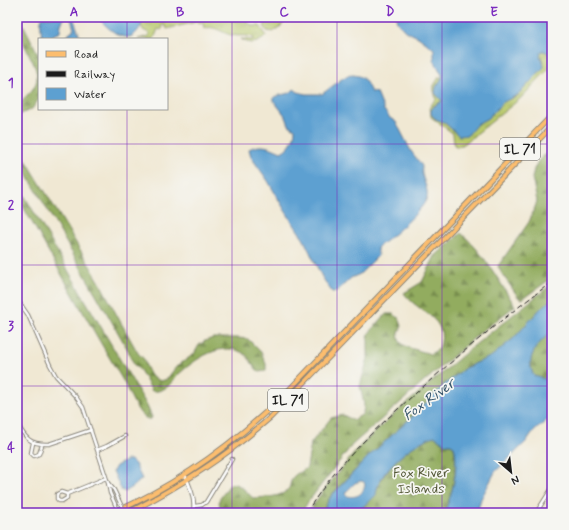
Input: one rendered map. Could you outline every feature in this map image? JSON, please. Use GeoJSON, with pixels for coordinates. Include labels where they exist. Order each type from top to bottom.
{"type":"FeatureCollection","features":[{"type":"Feature","properties":{"kind":"main road","name":"IL 71"},"geometry":{"type":"LineString","coordinates":[[125,512],[185,475],[228,445],[274,406],[552,115]]}},
{"type":"Feature","properties":{"kind":"main road","name":"IL 71"},"geometry":{"type":"LineString","coordinates":[[113,513],[125,512],[187,480],[240,443],[286,402],[552,126]]}},
{"type":"Feature","properties":{"kind":"street"},"geometry":{"type":"LineString","coordinates":[[17,299],[28,315],[56,376],[76,397],[83,407],[110,493],[119,512]]}},
{"type":"Feature","properties":{"kind":"street"},"geometry":{"type":"LineString","coordinates":[[17,423],[24,434],[33,443],[42,444],[49,444],[91,430]]}},
{"type":"Feature","properties":{"kind":"street"},"geometry":{"type":"LineString","coordinates":[[97,450],[125,436]]}},
{"type":"Feature","properties":{"kind":"street"},"geometry":{"type":"LineString","coordinates":[[33,443],[31,453],[34,456],[39,454],[42,444]]}},
{"type":"Feature","properties":{"kind":"street"},"geometry":{"type":"LineString","coordinates":[[195,506],[202,505],[206,502],[232,459]]}},
{"type":"Feature","properties":{"kind":"street"},"geometry":{"type":"LineString","coordinates":[[185,475],[192,491],[195,506],[193,513]]}},
{"type":"Feature","properties":{"kind":"street"},"geometry":{"type":"LineString","coordinates":[[67,494],[66,498],[62,501],[57,499],[58,494],[61,492],[67,494],[106,478]]}},
{"type":"Feature","properties":{"kind":"street"},"geometry":{"type":"LineString","coordinates":[[108,483],[114,490],[125,512]]}},
{"type":"Feature","properties":{"kind":"street"},"geometry":{"type":"LineString","coordinates":[[536,513],[552,490]]}},
{"type":"Feature","properties":{"kind":"green space"},"geometry":{"type":"Polygon","coordinates":[[[17,17],[20,18],[38,54],[38,100],[32,109],[17,116],[17,104],[33,89],[37,76],[33,62],[17,32],[17,17]]]}},
{"type":"Feature","properties":{"kind":"green space"},"geometry":{"type":"Polygon","coordinates":[[[146,17],[213,17],[219,20],[219,17],[237,21],[246,21],[253,26],[260,26],[266,35],[259,41],[250,43],[241,39],[253,40],[254,38],[249,36],[231,35],[218,29],[204,29],[203,23],[198,24],[196,22],[167,29],[165,25],[162,25],[163,28],[161,30],[158,29],[154,38],[142,38],[149,36],[149,33],[143,30],[141,25],[146,17]]]}},
{"type":"Feature","properties":{"kind":"green space"},"geometry":{"type":"Polygon","coordinates":[[[269,17],[290,17],[273,32],[267,31],[264,26],[269,17]]]}},
{"type":"Feature","properties":{"kind":"green space"},"geometry":{"type":"Polygon","coordinates":[[[544,51],[552,55],[552,65],[521,98],[464,144],[458,147],[454,145],[453,134],[431,117],[430,106],[436,99],[433,87],[439,77],[442,78],[436,87],[437,95],[442,101],[433,106],[435,118],[442,121],[456,133],[488,118],[505,100],[516,97],[544,67],[540,53],[544,51]]]}},
{"type":"Feature","properties":{"kind":"green space"},"geometry":{"type":"Polygon","coordinates":[[[17,145],[99,281],[138,353],[144,359],[153,378],[161,381],[167,379],[176,367],[194,354],[199,345],[213,338],[248,339],[261,352],[266,364],[266,371],[259,372],[246,355],[237,350],[219,350],[209,353],[191,364],[176,377],[170,385],[162,390],[152,391],[140,370],[134,365],[128,350],[17,157],[17,145]]]}},
{"type":"Feature","properties":{"kind":"green space"},"geometry":{"type":"Polygon","coordinates":[[[549,151],[552,151],[552,278],[522,299],[519,298],[498,266],[529,222],[537,201],[532,178],[534,169],[538,161],[549,151]]]}},
{"type":"Feature","properties":{"kind":"green space"},"geometry":{"type":"Polygon","coordinates":[[[17,183],[146,404],[152,417],[151,419],[147,419],[142,415],[134,404],[122,379],[17,196],[17,183]]]}},
{"type":"Feature","properties":{"kind":"green space"},"geometry":{"type":"Polygon","coordinates":[[[461,233],[484,258],[515,306],[481,332],[352,445],[301,513],[229,513],[220,508],[219,500],[230,484],[237,484],[253,498],[282,494],[289,488],[293,477],[307,467],[311,443],[331,418],[343,415],[353,420],[363,413],[364,405],[360,386],[368,358],[368,334],[386,314],[393,314],[399,318],[402,326],[399,333],[401,343],[430,354],[439,349],[441,338],[437,322],[410,300],[404,293],[422,282],[435,256],[461,233]]]}},
{"type":"Feature","properties":{"kind":"green space"},"geometry":{"type":"Polygon","coordinates":[[[552,284],[552,299],[541,308],[514,338],[492,356],[465,368],[444,385],[412,417],[368,457],[331,495],[325,507],[324,513],[308,513],[320,495],[361,445],[400,409],[471,348],[552,284]]]}},
{"type":"Feature","properties":{"kind":"green space"},"geometry":{"type":"Polygon","coordinates":[[[552,331],[552,381],[534,376],[531,369],[531,363],[534,351],[552,331]]]}},
{"type":"Feature","properties":{"kind":"green space","name":"Fox River Islands"},"geometry":{"type":"Polygon","coordinates":[[[434,436],[446,444],[451,444],[454,446],[454,480],[444,513],[358,513],[362,507],[371,500],[381,480],[391,466],[411,448],[434,436]]]}},
{"type":"Feature","properties":{"kind":"water"},"geometry":{"type":"Polygon","coordinates":[[[42,17],[65,17],[61,24],[60,32],[53,35],[53,38],[42,38],[42,17]]]}},
{"type":"Feature","properties":{"kind":"water"},"geometry":{"type":"Polygon","coordinates":[[[67,17],[73,17],[81,38],[67,38],[74,29],[71,19],[67,17]]]}},
{"type":"Feature","properties":{"kind":"water"},"geometry":{"type":"Polygon","coordinates":[[[97,17],[146,17],[136,33],[126,37],[115,33],[97,17]]]}},
{"type":"Feature","properties":{"kind":"water"},"geometry":{"type":"Polygon","coordinates":[[[396,17],[552,17],[552,55],[544,51],[541,52],[540,56],[544,67],[519,94],[502,103],[488,118],[477,124],[468,135],[459,136],[445,123],[436,119],[431,113],[432,108],[442,101],[435,93],[436,87],[442,78],[442,75],[434,60],[434,49],[418,37],[405,31],[397,22],[396,17]]]}},
{"type":"Feature","properties":{"kind":"water"},"geometry":{"type":"Polygon","coordinates":[[[350,75],[359,76],[364,79],[371,92],[377,93],[384,110],[390,118],[396,122],[411,151],[422,166],[422,174],[427,190],[427,197],[414,216],[377,248],[378,256],[360,274],[351,278],[336,292],[332,292],[322,277],[304,240],[268,181],[251,157],[249,149],[261,146],[269,147],[281,152],[287,148],[293,139],[295,129],[289,125],[286,117],[274,101],[274,97],[290,93],[294,89],[298,92],[306,94],[322,94],[343,78],[350,75]]]}},
{"type":"Feature","properties":{"kind":"water","name":"Fox River"},"geometry":{"type":"Polygon","coordinates":[[[552,299],[552,331],[534,351],[531,369],[534,376],[552,381],[552,416],[532,433],[526,442],[495,472],[481,499],[477,513],[444,513],[454,480],[456,463],[454,446],[451,444],[446,444],[434,436],[407,451],[389,468],[378,486],[376,495],[364,505],[358,513],[324,513],[325,507],[331,496],[368,457],[412,417],[444,385],[465,368],[492,356],[514,338],[541,308],[552,299]],[[361,481],[355,483],[345,493],[347,496],[353,497],[359,495],[363,491],[365,485],[364,482],[361,481]]]}},
{"type":"Feature","properties":{"kind":"water"},"geometry":{"type":"Polygon","coordinates":[[[127,460],[131,460],[135,464],[142,479],[125,492],[121,490],[113,471],[116,466],[127,460]]]}},
{"type":"Feature","properties":{"kind":"railway"},"geometry":{"type":"LineString","coordinates":[[306,513],[330,479],[370,435],[433,378],[517,308],[552,282]]}}]}
